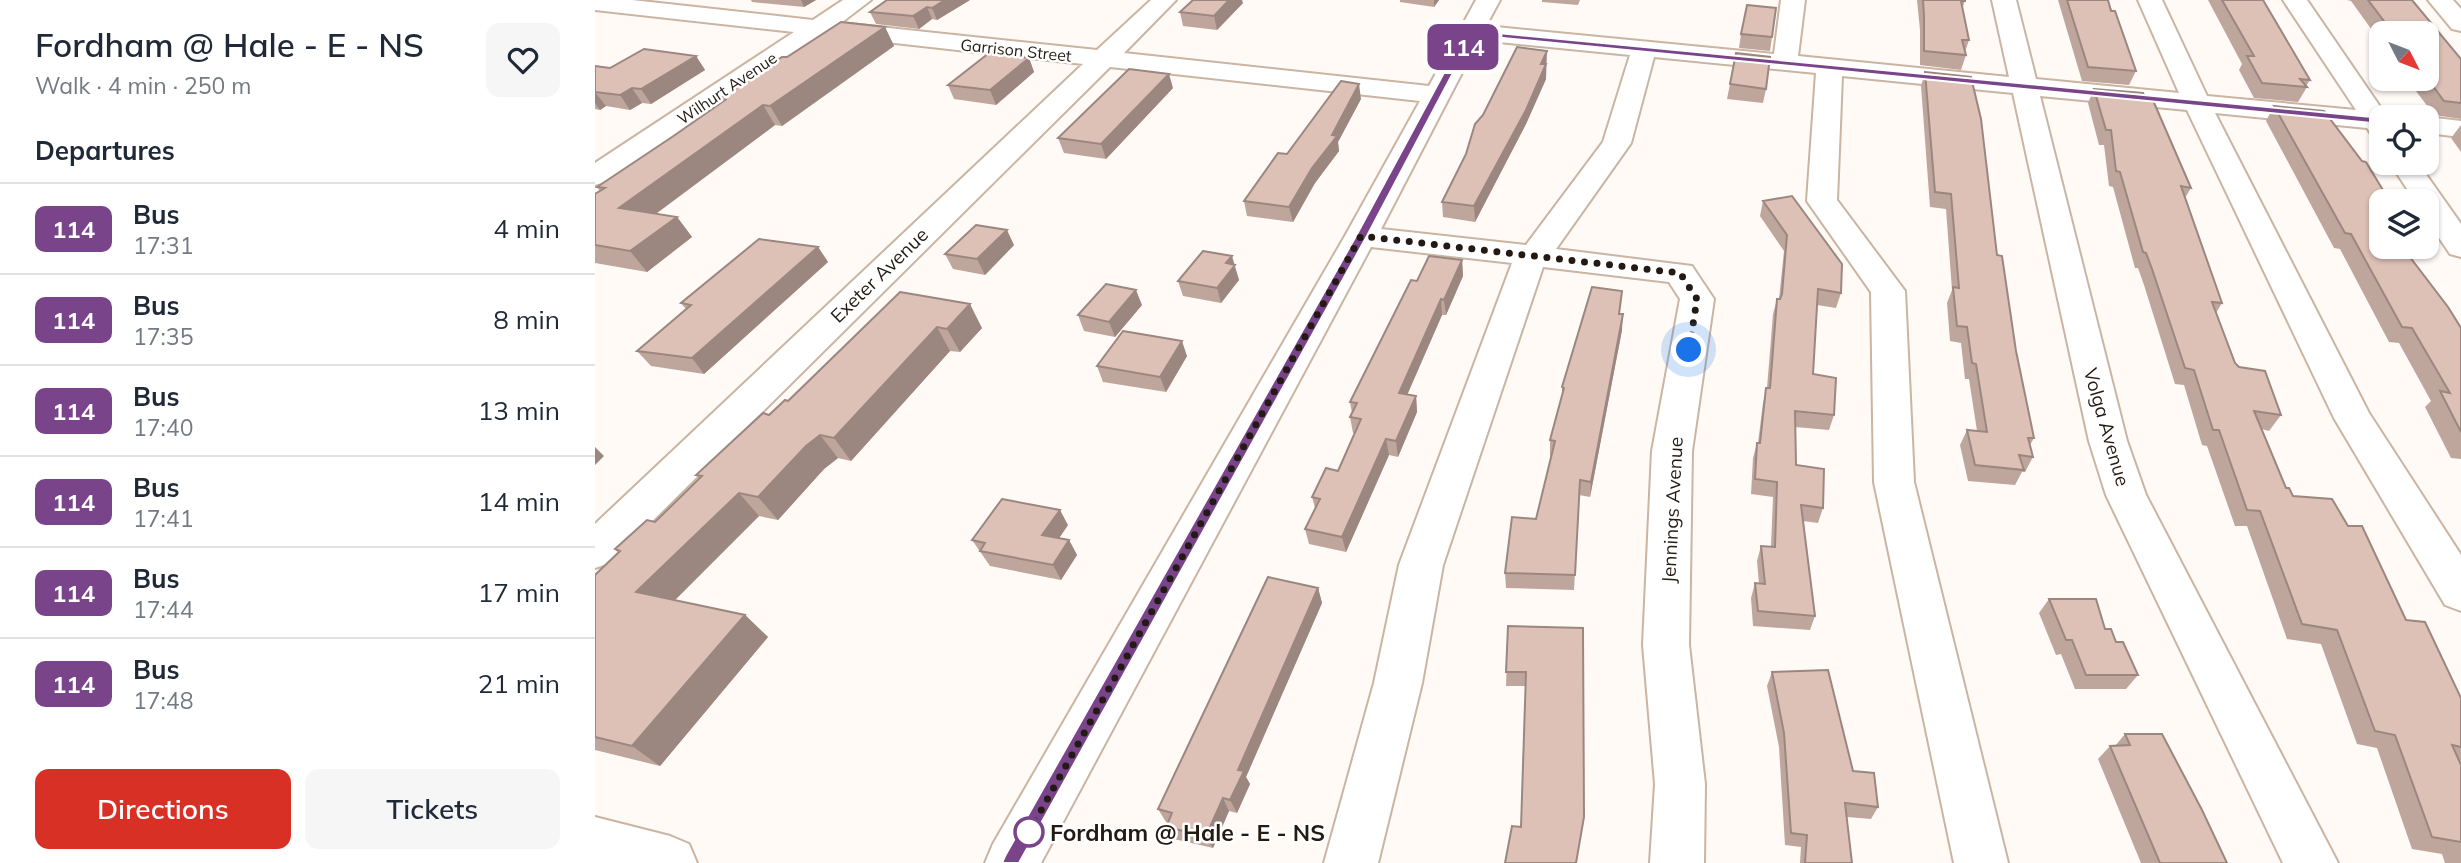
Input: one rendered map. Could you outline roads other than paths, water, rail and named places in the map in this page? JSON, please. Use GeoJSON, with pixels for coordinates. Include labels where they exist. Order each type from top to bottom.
{"type":"FeatureCollection","features":[{"type":"Feature","properties":{"kind":"street","name":"Wilhurt Avenue"},"geometry":{"type":"LineString","coordinates":[[595,176],[859,0]]}},
{"type":"Feature","properties":{"kind":"street","name":"Exeter Avenue"},"geometry":{"type":"LineString","coordinates":[[595,551],[1164,0]]}},
{"type":"Feature","properties":{"kind":"street"},"geometry":{"type":"LineString","coordinates":[[1783,62],[1787,52],[1793,0]]}},
{"type":"Feature","properties":{"kind":"street","name":"Volga Avenue"},"geometry":{"type":"LineString","coordinates":[[2004,0],[2108,441],[2126,495],[2311,863]]}},
{"type":"Feature","properties":{"kind":"street"},"geometry":{"type":"LineString","coordinates":[[2150,0],[2196,103],[2353,418],[2461,592]]}},
{"type":"Feature","properties":{"kind":"street"},"geometry":{"type":"LineString","coordinates":[[2295,0],[2369,107]]}},
{"type":"Feature","properties":{"kind":"street"},"geometry":{"type":"LineString","coordinates":[[2440,0],[2461,24]]}},
{"type":"Feature","properties":{"kind":"street","name":"Garrison Street"},"geometry":{"type":"LineString","coordinates":[[595,4],[1437,96]]}},
{"type":"Feature","properties":{"kind":"street"},"geometry":{"type":"LineString","coordinates":[[1012,863],[1361,236],[1479,16],[1644,49],[2024,85],[2369,122]]}},
{"type":"Feature","properties":{"kind":"street"},"geometry":{"type":"LineString","coordinates":[[1351,863],[1398,682],[1421,565],[1524,270],[1617,143],[1644,49]]}},
{"type":"Feature","properties":{"kind":"street"},"geometry":{"type":"LineString","coordinates":[[1829,67],[1822,201],[1888,291],[1894,482],[1981,863]]}},
{"type":"Feature","properties":{"kind":"street"},"geometry":{"type":"LineString","coordinates":[[2439,126],[2461,128]]}},
{"type":"Feature","properties":{"kind":"street"},"geometry":{"type":"LineString","coordinates":[[2412,175],[2461,247]]}},
{"type":"Feature","properties":{"kind":"street","name":"Jennings Avenue"},"geometry":{"type":"LineString","coordinates":[[1361,236],[1680,273],[1697,299],[1672,465],[1666,645],[1679,784],[1677,863]]}},
{"type":"Feature","properties":{"kind":"place","name":"Fordham @ Hale - E - NS"},"geometry":{"type":"Point","coordinates":[1029,832]}}]}
